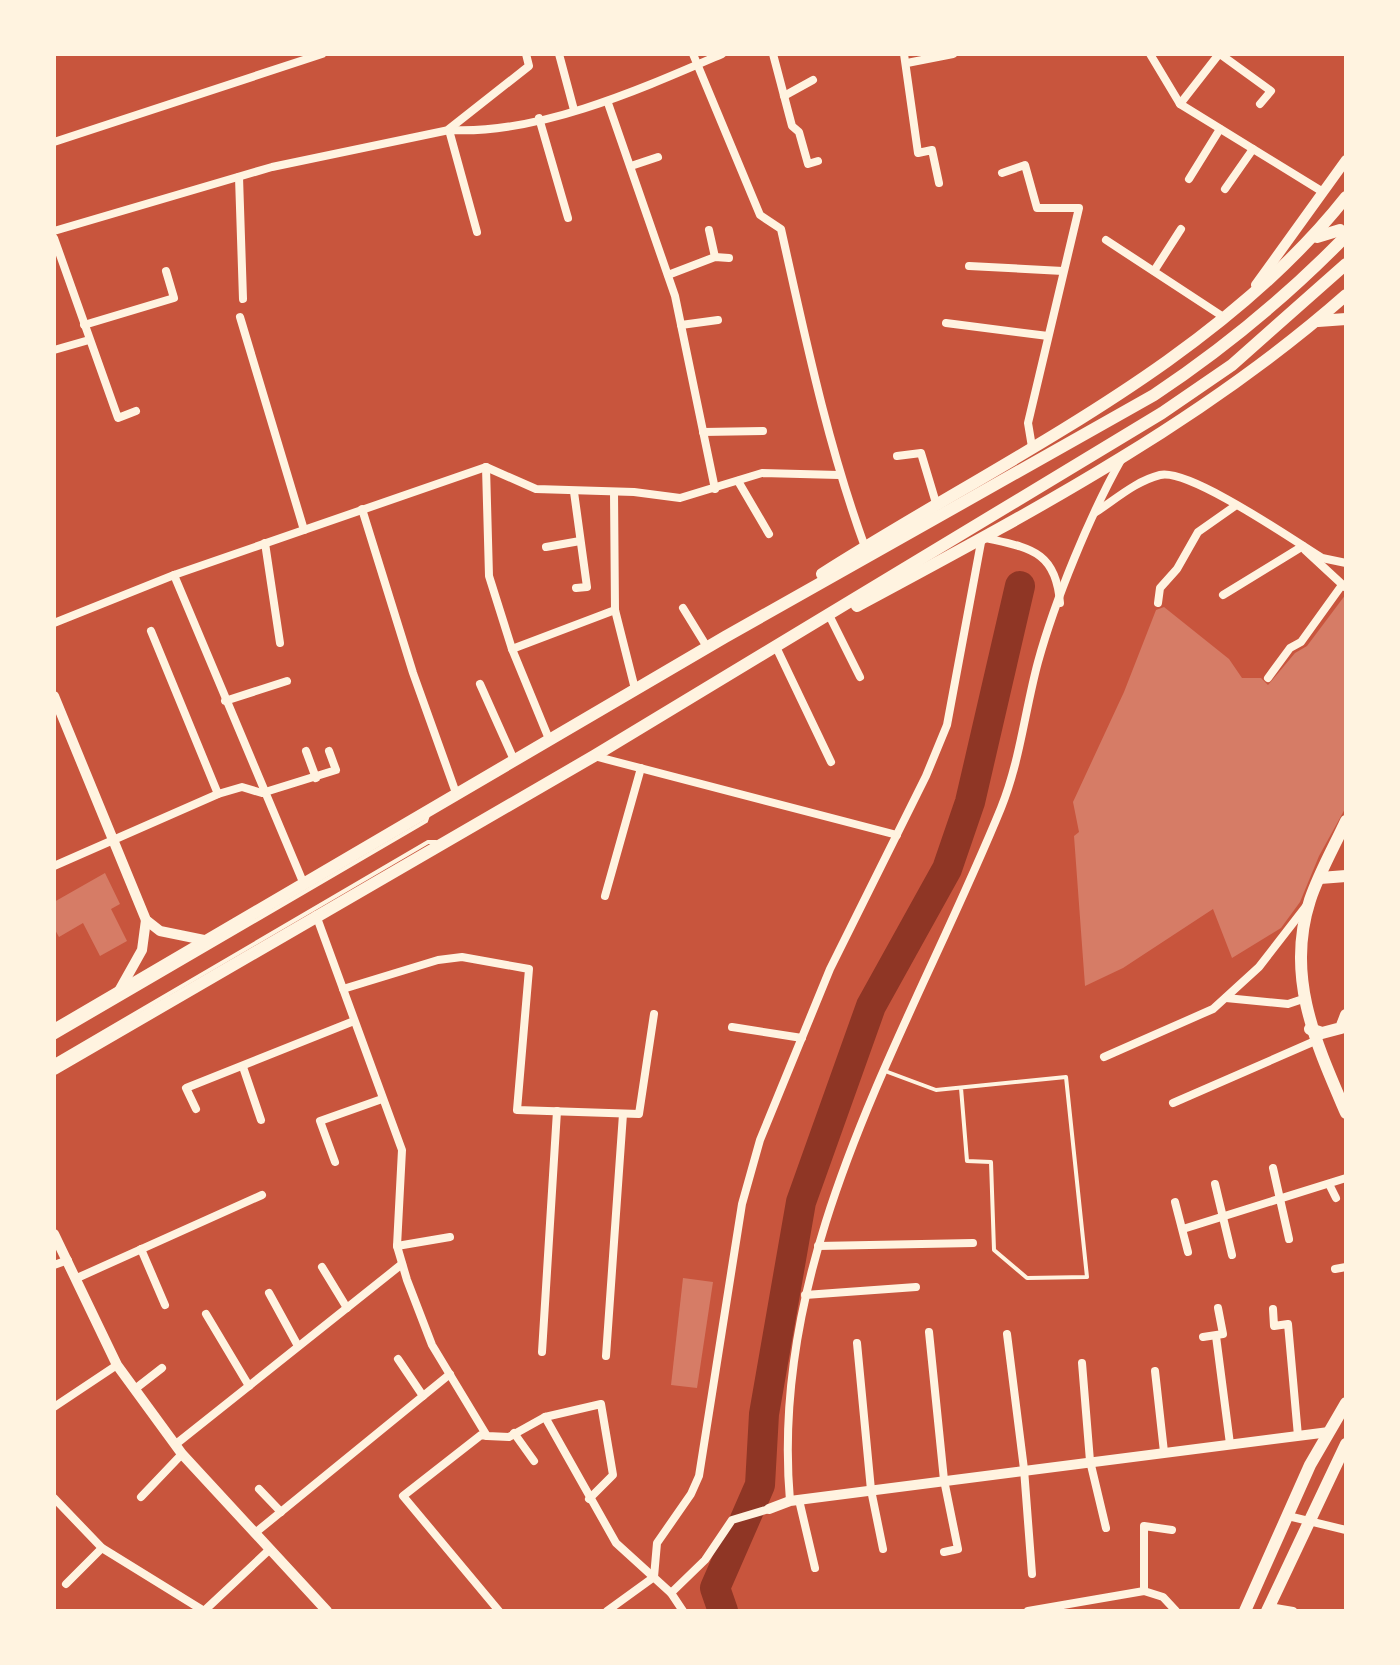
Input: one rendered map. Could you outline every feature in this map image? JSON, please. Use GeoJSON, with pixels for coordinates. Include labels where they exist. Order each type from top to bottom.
{"type":"FeatureCollection","features":[{"type":"Feature","properties":{"kind":"main road"},"geometry":{"type":"LineString","coordinates":[[725,637],[1178,354],[1230,314],[1314,239],[1346,197]]}},
{"type":"Feature","properties":{"kind":"main road"},"geometry":{"type":"LineString","coordinates":[[54,1030],[707,647],[1154,395],[1221,351],[1288,294],[1344,237],[1340,230],[1329,231],[1314,239]]}},
{"type":"Feature","properties":{"kind":"main road"},"geometry":{"type":"LineString","coordinates":[[54,1069],[594,756],[1162,413],[1232,365],[1346,264]]}},
{"type":"Feature","properties":{"kind":"main road"},"geometry":{"type":"LineString","coordinates":[[745,666],[982,537],[1203,405],[1318,321],[1346,295]]}},
{"type":"Feature","properties":{"kind":"main road"},"geometry":{"type":"LineString","coordinates":[[1318,321],[1346,319]]}},
{"type":"Feature","properties":{"kind":"main road"},"geometry":{"type":"LineString","coordinates":[[1346,821],[1310,901],[1301,952],[1303,999],[1312,1035],[1346,1113]]}},
{"type":"Feature","properties":{"kind":"main road"},"geometry":{"type":"LineString","coordinates":[[1320,878],[1346,876]]}},
{"type":"Feature","properties":{"kind":"main road"},"geometry":{"type":"LineString","coordinates":[[1312,1035],[1332,1033],[1341,1028],[1346,1015]]}},
{"type":"Feature","properties":{"kind":"main road"},"geometry":{"type":"LineString","coordinates":[[1245,1611],[1288,1516],[1346,1403]]}},
{"type":"Feature","properties":{"kind":"main road"},"geometry":{"type":"LineString","coordinates":[[1269,1610],[1346,1444]]}},
{"type":"Feature","properties":{"kind":"street"},"geometry":{"type":"LineString","coordinates":[[54,142],[300,57],[322,54]]}},
{"type":"Feature","properties":{"kind":"street"},"geometry":{"type":"LineString","coordinates":[[449,130],[529,66],[526,54]]}},
{"type":"Feature","properties":{"kind":"street"},"geometry":{"type":"LineString","coordinates":[[559,54],[574,110]]}},
{"type":"Feature","properties":{"kind":"street"},"geometry":{"type":"LineString","coordinates":[[693,54],[760,215],[781,229],[839,475],[865,547]]}},
{"type":"Feature","properties":{"kind":"street"},"geometry":{"type":"LineString","coordinates":[[54,231],[239,177],[449,130],[478,132],[608,103],[722,54]]}},
{"type":"Feature","properties":{"kind":"street"},"geometry":{"type":"LineString","coordinates":[[773,54],[792,126],[799,132],[808,164],[818,161]]}},
{"type":"Feature","properties":{"kind":"street"},"geometry":{"type":"LineString","coordinates":[[939,183],[932,150],[918,153],[906,58],[953,54]]}},
{"type":"Feature","properties":{"kind":"street"},"geometry":{"type":"LineString","coordinates":[[1150,54],[1180,104],[1323,192]]}},
{"type":"Feature","properties":{"kind":"street"},"geometry":{"type":"LineString","coordinates":[[1155,63],[1161,54]]}},
{"type":"Feature","properties":{"kind":"street"},"geometry":{"type":"LineString","coordinates":[[1180,104],[1219,54],[1271,91],[1260,104]]}},
{"type":"Feature","properties":{"kind":"street"},"geometry":{"type":"LineString","coordinates":[[784,96],[813,80]]}},
{"type":"Feature","properties":{"kind":"street"},"geometry":{"type":"LineString","coordinates":[[608,103],[668,275],[715,489]]}},
{"type":"Feature","properties":{"kind":"street"},"geometry":{"type":"LineString","coordinates":[[539,118],[568,218]]}},
{"type":"Feature","properties":{"kind":"street"},"geometry":{"type":"LineString","coordinates":[[1189,179],[1220,129]]}},
{"type":"Feature","properties":{"kind":"street"},"geometry":{"type":"LineString","coordinates":[[449,130],[477,232]]}},
{"type":"Feature","properties":{"kind":"street"},"geometry":{"type":"LineString","coordinates":[[1225,189],[1253,149]]}},
{"type":"Feature","properties":{"kind":"street"},"geometry":{"type":"LineString","coordinates":[[631,166],[658,157]]}},
{"type":"Feature","properties":{"kind":"street"},"geometry":{"type":"LineString","coordinates":[[1106,240],[1230,314],[1273,264],[1346,160]]}},
{"type":"Feature","properties":{"kind":"street"},"geometry":{"type":"LineString","coordinates":[[1002,173],[1025,165],[1037,208],[1079,208],[1028,423],[1032,447]]}},
{"type":"Feature","properties":{"kind":"street"},"geometry":{"type":"LineString","coordinates":[[239,177],[243,299]]}},
{"type":"Feature","properties":{"kind":"street"},"geometry":{"type":"LineString","coordinates":[[1154,271],[1181,229]]}},
{"type":"Feature","properties":{"kind":"street"},"geometry":{"type":"LineString","coordinates":[[709,230],[715,257]]}},
{"type":"Feature","properties":{"kind":"street"},"geometry":{"type":"LineString","coordinates":[[54,238],[118,418],[136,411]]}},
{"type":"Feature","properties":{"kind":"street"},"geometry":{"type":"LineString","coordinates":[[668,275],[715,257],[729,258]]}},
{"type":"Feature","properties":{"kind":"street"},"geometry":{"type":"LineString","coordinates":[[969,266],[1063,271]]}},
{"type":"Feature","properties":{"kind":"street"},"geometry":{"type":"LineString","coordinates":[[84,325],[174,298],[166,271]]}},
{"type":"Feature","properties":{"kind":"street"},"geometry":{"type":"LineString","coordinates":[[240,317],[304,530]]}},
{"type":"Feature","properties":{"kind":"street"},"geometry":{"type":"LineString","coordinates":[[681,325],[718,320]]}},
{"type":"Feature","properties":{"kind":"street"},"geometry":{"type":"LineString","coordinates":[[946,323],[1048,336]]}},
{"type":"Feature","properties":{"kind":"street"},"geometry":{"type":"LineString","coordinates":[[54,350],[89,340]]}},
{"type":"Feature","properties":{"kind":"street"},"geometry":{"type":"LineString","coordinates":[[703,432],[763,431]]}},
{"type":"Feature","properties":{"kind":"street"},"geometry":{"type":"LineString","coordinates":[[897,456],[921,453],[936,503]]}},
{"type":"Feature","properties":{"kind":"street"},"geometry":{"type":"LineString","coordinates":[[815,1568],[795,1501],[786,1451],[793,1357],[818,1246],[883,1070],[1002,806],[1019,750],[1039,660],[1095,513],[1125,453]]}},
{"type":"Feature","properties":{"kind":"street"},"geometry":{"type":"LineString","coordinates":[[54,623],[174,575],[486,467],[536,489],[680,498],[762,473],[839,475]]}},
{"type":"Feature","properties":{"kind":"street"},"geometry":{"type":"LineString","coordinates":[[486,467],[489,576],[512,649],[549,739]]}},
{"type":"Feature","properties":{"kind":"street"},"geometry":{"type":"LineString","coordinates":[[1095,513],[1129,489],[1162,474],[1194,480],[1322,558],[1346,563]]}},
{"type":"Feature","properties":{"kind":"street"},"geometry":{"type":"LineString","coordinates":[[738,481],[769,534]]}},
{"type":"Feature","properties":{"kind":"street"},"geometry":{"type":"LineString","coordinates":[[574,492],[587,587],[576,588]]}},
{"type":"Feature","properties":{"kind":"street"},"geometry":{"type":"LineString","coordinates":[[614,492],[615,610],[635,689]]}},
{"type":"Feature","properties":{"kind":"street"},"geometry":{"type":"LineString","coordinates":[[1158,603],[1160,588],[1177,569],[1198,532],[1235,506]]}},
{"type":"Feature","properties":{"kind":"street"},"geometry":{"type":"LineString","coordinates":[[362,509],[413,673],[456,793]]}},
{"type":"Feature","properties":{"kind":"street"},"geometry":{"type":"LineString","coordinates":[[607,1611],[654,1577],[657,1543],[691,1494],[699,1476],[742,1204],[760,1140],[830,969],[897,835],[947,725],[982,537],[1037,553],[1048,561],[1058,581],[1060,603]]}},
{"type":"Feature","properties":{"kind":"street"},"geometry":{"type":"LineString","coordinates":[[546,547],[580,541]]}},
{"type":"Feature","properties":{"kind":"street"},"geometry":{"type":"LineString","coordinates":[[265,543],[280,643]]}},
{"type":"Feature","properties":{"kind":"street"},"geometry":{"type":"LineString","coordinates":[[1268,678],[1290,648],[1301,642],[1344,586],[1312,560],[1303,546]]}},
{"type":"Feature","properties":{"kind":"street"},"geometry":{"type":"LineString","coordinates":[[1223,595],[1303,546]]}},
{"type":"Feature","properties":{"kind":"street"},"geometry":{"type":"LineString","coordinates":[[174,575],[262,793],[303,882]]}},
{"type":"Feature","properties":{"kind":"street"},"geometry":{"type":"LineString","coordinates":[[683,608],[707,647]]}},
{"type":"Feature","properties":{"kind":"street"},"geometry":{"type":"LineString","coordinates":[[512,649],[615,610]]}},
{"type":"Feature","properties":{"kind":"street"},"geometry":{"type":"LineString","coordinates":[[831,619],[860,677]]}},
{"type":"Feature","properties":{"kind":"street"},"geometry":{"type":"LineString","coordinates":[[151,631],[218,794]]}},
{"type":"Feature","properties":{"kind":"street"},"geometry":{"type":"LineString","coordinates":[[777,649],[831,762]]}},
{"type":"Feature","properties":{"kind":"street"},"geometry":{"type":"LineString","coordinates":[[225,701],[287,681]]}},
{"type":"Feature","properties":{"kind":"street"},"geometry":{"type":"LineString","coordinates":[[480,684],[514,760]]}},
{"type":"Feature","properties":{"kind":"street"},"geometry":{"type":"LineString","coordinates":[[54,696],[146,920],[160,931],[204,940]]}},
{"type":"Feature","properties":{"kind":"street"},"geometry":{"type":"LineString","coordinates":[[306,751],[316,778]]}},
{"type":"Feature","properties":{"kind":"street"},"geometry":{"type":"LineString","coordinates":[[54,866],[218,794],[242,787],[262,793],[336,770],[329,751]]}},
{"type":"Feature","properties":{"kind":"street"},"geometry":{"type":"LineString","coordinates":[[594,756],[897,835]]}},
{"type":"Feature","properties":{"kind":"street"},"geometry":{"type":"LineString","coordinates":[[605,896],[641,768]]}},
{"type":"Feature","properties":{"kind":"street"},"geometry":{"type":"LineString","coordinates":[[1104,1057],[1213,1009],[1259,967],[1310,901]]}},
{"type":"Feature","properties":{"kind":"street"},"geometry":{"type":"LineString","coordinates":[[316,915],[402,1150],[397,1246],[402,1264],[421,1320],[487,1436]]}},
{"type":"Feature","properties":{"kind":"street"},"geometry":{"type":"LineString","coordinates":[[119,991],[142,950],[146,920]]}},
{"type":"Feature","properties":{"kind":"street"},"geometry":{"type":"LineString","coordinates":[[343,989],[438,960],[462,957],[529,969],[517,1110],[639,1114],[654,1014]]}},
{"type":"Feature","properties":{"kind":"street"},"geometry":{"type":"LineString","coordinates":[[1226,998],[1288,1004],[1303,999]]}},
{"type":"Feature","properties":{"kind":"street"},"geometry":{"type":"LineString","coordinates":[[196,1109],[186,1088],[354,1021]]}},
{"type":"Feature","properties":{"kind":"street"},"geometry":{"type":"LineString","coordinates":[[732,1027],[802,1038]]}},
{"type":"Feature","properties":{"kind":"street"},"geometry":{"type":"LineString","coordinates":[[1173,1103],[1312,1035]]}},
{"type":"Feature","properties":{"kind":"street"},"geometry":{"type":"LineString","coordinates":[[243,1067],[261,1120]]}},
{"type":"Feature","properties":{"kind":"street"},"geometry":{"type":"LineString","coordinates":[[335,1162],[320,1121],[382,1099]]}},
{"type":"Feature","properties":{"kind":"street"},"geometry":{"type":"LineString","coordinates":[[542,1352],[557,1111]]}},
{"type":"Feature","properties":{"kind":"street"},"geometry":{"type":"LineString","coordinates":[[606,1356],[623,1114]]}},
{"type":"Feature","properties":{"kind":"street"},"geometry":{"type":"LineString","coordinates":[[1273,1168],[1289,1239]]}},
{"type":"Feature","properties":{"kind":"street"},"geometry":{"type":"LineString","coordinates":[[1183,1229],[1346,1178]]}},
{"type":"Feature","properties":{"kind":"street"},"geometry":{"type":"LineString","coordinates":[[1215,1184],[1232,1255]]}},
{"type":"Feature","properties":{"kind":"street"},"geometry":{"type":"LineString","coordinates":[[1329,1184],[1336,1198]]}},
{"type":"Feature","properties":{"kind":"street"},"geometry":{"type":"LineString","coordinates":[[77,1278],[262,1195]]}},
{"type":"Feature","properties":{"kind":"street"},"geometry":{"type":"LineString","coordinates":[[1175,1202],[1188,1252]]}},
{"type":"Feature","properties":{"kind":"street"},"geometry":{"type":"LineString","coordinates":[[54,1234],[117,1365],[182,1454],[327,1611]]}},
{"type":"Feature","properties":{"kind":"street"},"geometry":{"type":"LineString","coordinates":[[397,1246],[450,1237]]}},
{"type":"Feature","properties":{"kind":"street"},"geometry":{"type":"LineString","coordinates":[[818,1246],[973,1243]]}},
{"type":"Feature","properties":{"kind":"street"},"geometry":{"type":"LineString","coordinates":[[141,1249],[165,1305]]}},
{"type":"Feature","properties":{"kind":"street"},"geometry":{"type":"LineString","coordinates":[[54,1265],[68,1260]]}},
{"type":"Feature","properties":{"kind":"street"},"geometry":{"type":"LineString","coordinates":[[176,1444],[402,1264]]}},
{"type":"Feature","properties":{"kind":"street"},"geometry":{"type":"LineString","coordinates":[[322,1267],[347,1308]]}},
{"type":"Feature","properties":{"kind":"street"},"geometry":{"type":"LineString","coordinates":[[1335,1269],[1346,1267]]}},
{"type":"Feature","properties":{"kind":"street"},"geometry":{"type":"LineString","coordinates":[[805,1295],[916,1287]]}},
{"type":"Feature","properties":{"kind":"street"},"geometry":{"type":"LineString","coordinates":[[269,1293],[298,1346]]}},
{"type":"Feature","properties":{"kind":"street"},"geometry":{"type":"LineString","coordinates":[[1203,1337],[1223,1334],[1218,1308]]}},
{"type":"Feature","properties":{"kind":"street"},"geometry":{"type":"LineString","coordinates":[[1273,1309],[1274,1326],[1288,1324],[1298,1436]]}},
{"type":"Feature","properties":{"kind":"street"},"geometry":{"type":"LineString","coordinates":[[206,1314],[249,1386]]}},
{"type":"Feature","properties":{"kind":"street"},"geometry":{"type":"LineString","coordinates":[[929,1332],[944,1480],[958,1549],[944,1552]]}},
{"type":"Feature","properties":{"kind":"street"},"geometry":{"type":"LineString","coordinates":[[1007,1334],[1024,1469],[1032,1574]]}},
{"type":"Feature","properties":{"kind":"street"},"geometry":{"type":"LineString","coordinates":[[1216,1336],[1230,1444]]}},
{"type":"Feature","properties":{"kind":"street"},"geometry":{"type":"LineString","coordinates":[[857,1343],[871,1490],[883,1549]]}},
{"type":"Feature","properties":{"kind":"street"},"geometry":{"type":"LineString","coordinates":[[398,1359],[423,1396]]}},
{"type":"Feature","properties":{"kind":"street"},"geometry":{"type":"LineString","coordinates":[[1082,1363],[1090,1461],[1106,1528]]}},
{"type":"Feature","properties":{"kind":"street"},"geometry":{"type":"LineString","coordinates":[[54,1407],[117,1365]]}},
{"type":"Feature","properties":{"kind":"street"},"geometry":{"type":"LineString","coordinates":[[135,1389],[162,1368]]}},
{"type":"Feature","properties":{"kind":"street"},"geometry":{"type":"LineString","coordinates":[[1155,1371],[1164,1452]]}},
{"type":"Feature","properties":{"kind":"street"},"geometry":{"type":"LineString","coordinates":[[255,1533],[450,1374]]}},
{"type":"Feature","properties":{"kind":"street"},"geometry":{"type":"LineString","coordinates":[[499,1611],[403,1496],[481,1435],[498,1438],[545,1417],[601,1404],[613,1475],[589,1499]]}},
{"type":"Feature","properties":{"kind":"street"},"geometry":{"type":"LineString","coordinates":[[545,1417],[616,1543],[671,1593],[683,1611]]}},
{"type":"Feature","properties":{"kind":"street"},"geometry":{"type":"LineString","coordinates":[[671,1593],[705,1560],[732,1520],[795,1501],[1329,1432]]}},
{"type":"Feature","properties":{"kind":"street"},"geometry":{"type":"LineString","coordinates":[[514,1433],[534,1461]]}},
{"type":"Feature","properties":{"kind":"street"},"geometry":{"type":"LineString","coordinates":[[141,1497],[182,1454]]}},
{"type":"Feature","properties":{"kind":"street"},"geometry":{"type":"LineString","coordinates":[[259,1489],[281,1512]]}},
{"type":"Feature","properties":{"kind":"street"},"geometry":{"type":"LineString","coordinates":[[54,1498],[102,1548],[204,1611],[269,1550]]}},
{"type":"Feature","properties":{"kind":"street"},"geometry":{"type":"LineString","coordinates":[[1288,1516],[1346,1530]]}},
{"type":"Feature","properties":{"kind":"street"},"geometry":{"type":"LineString","coordinates":[[1144,1591],[1144,1526],[1172,1530]]}},
{"type":"Feature","properties":{"kind":"street"},"geometry":{"type":"LineString","coordinates":[[66,1584],[102,1548]]}},
{"type":"Feature","properties":{"kind":"street"},"geometry":{"type":"LineString","coordinates":[[1028,1611],[1144,1591],[1163,1597],[1176,1611]]}},
{"type":"Feature","properties":{"kind":"street"},"geometry":{"type":"LineString","coordinates":[[1269,1610],[1293,1611]]}},
{"type":"Feature","properties":{"kind":"lane"},"geometry":{"type":"LineString","coordinates":[[54,1038],[426,821],[429,809]]}},
{"type":"Feature","properties":{"kind":"lane"},"geometry":{"type":"LineString","coordinates":[[54,1061],[428,842],[442,842]]}},
{"type":"Feature","properties":{"kind":"lane"},"geometry":{"type":"LineString","coordinates":[[883,1070],[936,1090],[1066,1077],[1087,1277],[1027,1278],[994,1250],[991,1162],[967,1161],[961,1088]]}},
{"type":"Feature","properties":{"kind":"building"},"geometry":{"type":"Polygon","coordinates":[[[1346,594],[1346,807],[1319,856],[1300,902],[1281,928],[1232,958],[1213,909],[1123,968],[1085,986],[1074,836],[1079,832],[1073,802],[1124,692],[1156,610],[1164,607],[1229,659],[1242,678],[1261,678],[1268,685],[1295,653],[1307,646],[1346,594]]]}},
{"type":"Feature","properties":{"kind":"building"},"geometry":{"type":"Polygon","coordinates":[[[105,873],[120,904],[111,909],[127,941],[100,956],[83,923],[59,937],[54,928],[54,902],[105,873]]]}},
{"type":"Feature","properties":{"kind":"building"},"geometry":{"type":"Polygon","coordinates":[[[683,1278],[713,1282],[697,1388],[671,1385],[683,1278]]]}},
{"type":"Feature","properties":{"kind":"waterway"},"geometry":{"type":"LineString","coordinates":[[723,1611],[715,1588],[760,1485],[764,1414],[801,1202],[871,1006],[947,869],[970,802],[1020,586]]}}]}
